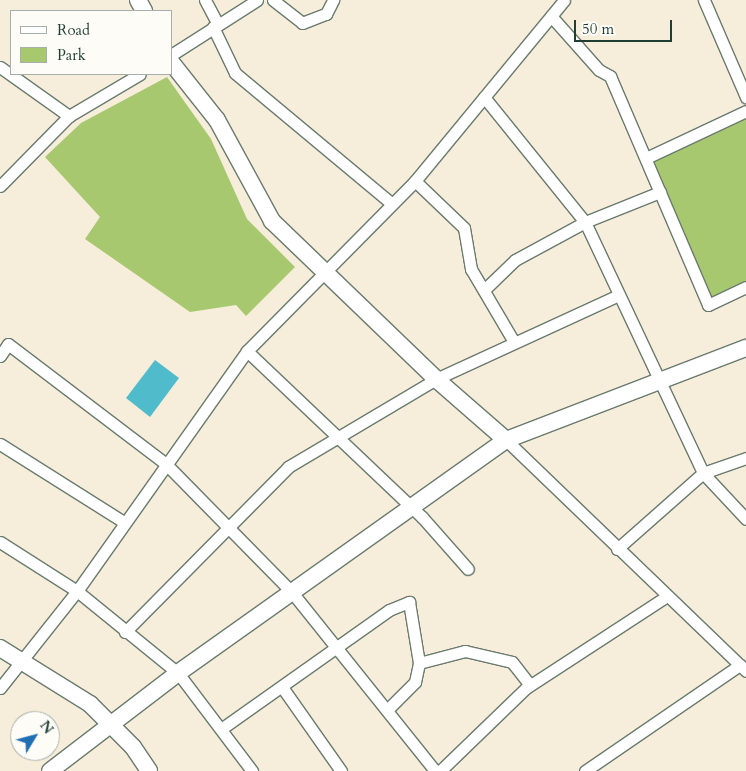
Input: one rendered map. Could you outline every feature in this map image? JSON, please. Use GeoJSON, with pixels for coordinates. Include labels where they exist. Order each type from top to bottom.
{"type":"FeatureCollection","features":[{"type":"Feature","properties":{"kind":"street"},"geometry":{"type":"LineString","coordinates":[[205,0],[235,73],[391,203]]}},
{"type":"Feature","properties":{"kind":"street"},"geometry":{"type":"LineString","coordinates":[[172,54],[257,0]]}},
{"type":"Feature","properties":{"kind":"street"},"geometry":{"type":"LineString","coordinates":[[273,0],[302,23],[326,14],[333,0]]}},
{"type":"Feature","properties":{"kind":"street"},"geometry":{"type":"LineString","coordinates":[[0,688],[77,591],[165,463],[247,350],[321,271],[415,181],[564,0]]}},
{"type":"Feature","properties":{"kind":"street"},"geometry":{"type":"LineString","coordinates":[[704,0],[746,97]]}},
{"type":"Feature","properties":{"kind":"street"},"geometry":{"type":"LineString","coordinates":[[551,16],[599,70],[610,76],[708,305],[746,287]]}},
{"type":"Feature","properties":{"kind":"street"},"geometry":{"type":"LineString","coordinates":[[172,63],[217,120],[272,221],[321,271],[436,379],[506,440],[616,549],[743,668],[584,771]]}},
{"type":"Feature","properties":{"kind":"street"},"geometry":{"type":"LineString","coordinates":[[11,75],[69,116]]}},
{"type":"Feature","properties":{"kind":"street"},"geometry":{"type":"LineString","coordinates":[[0,186],[69,116],[138,75]]}},
{"type":"Feature","properties":{"kind":"street"},"geometry":{"type":"LineString","coordinates":[[484,97],[585,222],[703,473],[746,519]]}},
{"type":"Feature","properties":{"kind":"street"},"geometry":{"type":"LineString","coordinates":[[646,158],[746,112]]}},
{"type":"Feature","properties":{"kind":"street"},"geometry":{"type":"LineString","coordinates":[[415,181],[464,228],[472,269],[514,342]]}},
{"type":"Feature","properties":{"kind":"street"},"geometry":{"type":"LineString","coordinates":[[484,290],[515,260],[585,222],[660,192]]}},
{"type":"Feature","properties":{"kind":"street"},"geometry":{"type":"LineString","coordinates":[[125,632],[288,467],[436,379],[619,295]]}},
{"type":"Feature","properties":{"kind":"street"},"geometry":{"type":"LineString","coordinates":[[0,356],[4,341],[165,463],[291,591],[339,646],[435,771]]}},
{"type":"Feature","properties":{"kind":"street"},"geometry":{"type":"LineString","coordinates":[[50,771],[110,723],[178,673],[506,440],[746,348]]}},
{"type":"Feature","properties":{"kind":"street"},"geometry":{"type":"LineString","coordinates":[[247,350],[411,507],[468,569]]}},
{"type":"Feature","properties":{"kind":"street"},"geometry":{"type":"LineString","coordinates":[[0,444],[124,522]]}},
{"type":"Feature","properties":{"kind":"street"},"geometry":{"type":"LineString","coordinates":[[616,549],[703,473],[746,458]]}},
{"type":"Feature","properties":{"kind":"street"},"geometry":{"type":"LineString","coordinates":[[0,542],[77,591],[125,632],[178,673],[252,771]]}},
{"type":"Feature","properties":{"kind":"street"},"geometry":{"type":"LineString","coordinates":[[440,771],[530,685],[667,596]]}},
{"type":"Feature","properties":{"kind":"street"},"geometry":{"type":"LineString","coordinates":[[221,729],[388,610],[409,602],[419,663],[415,682],[388,709]]}},
{"type":"Feature","properties":{"kind":"street"},"geometry":{"type":"LineString","coordinates":[[0,648],[90,704],[110,723],[149,771]]}},
{"type":"Feature","properties":{"kind":"street"},"geometry":{"type":"LineString","coordinates":[[419,663],[465,651],[512,662],[530,685]]}},
{"type":"Feature","properties":{"kind":"street"},"geometry":{"type":"LineString","coordinates":[[282,686],[341,771]]}},
{"type":"Feature","properties":{"kind":"green space"},"geometry":{"type":"Polygon","coordinates":[[[167,77],[211,139],[247,219],[295,267],[246,316],[236,305],[190,312],[85,239],[100,217],[45,157],[81,123],[167,77]]]}},
{"type":"Feature","properties":{"kind":"green space"},"geometry":{"type":"Polygon","coordinates":[[[746,117],[746,282],[711,300],[650,161],[746,117]]]}},
{"type":"Feature","properties":{"kind":"water"},"geometry":{"type":"Polygon","coordinates":[[[155,360],[179,378],[150,417],[126,398],[155,360]]]}}]}
